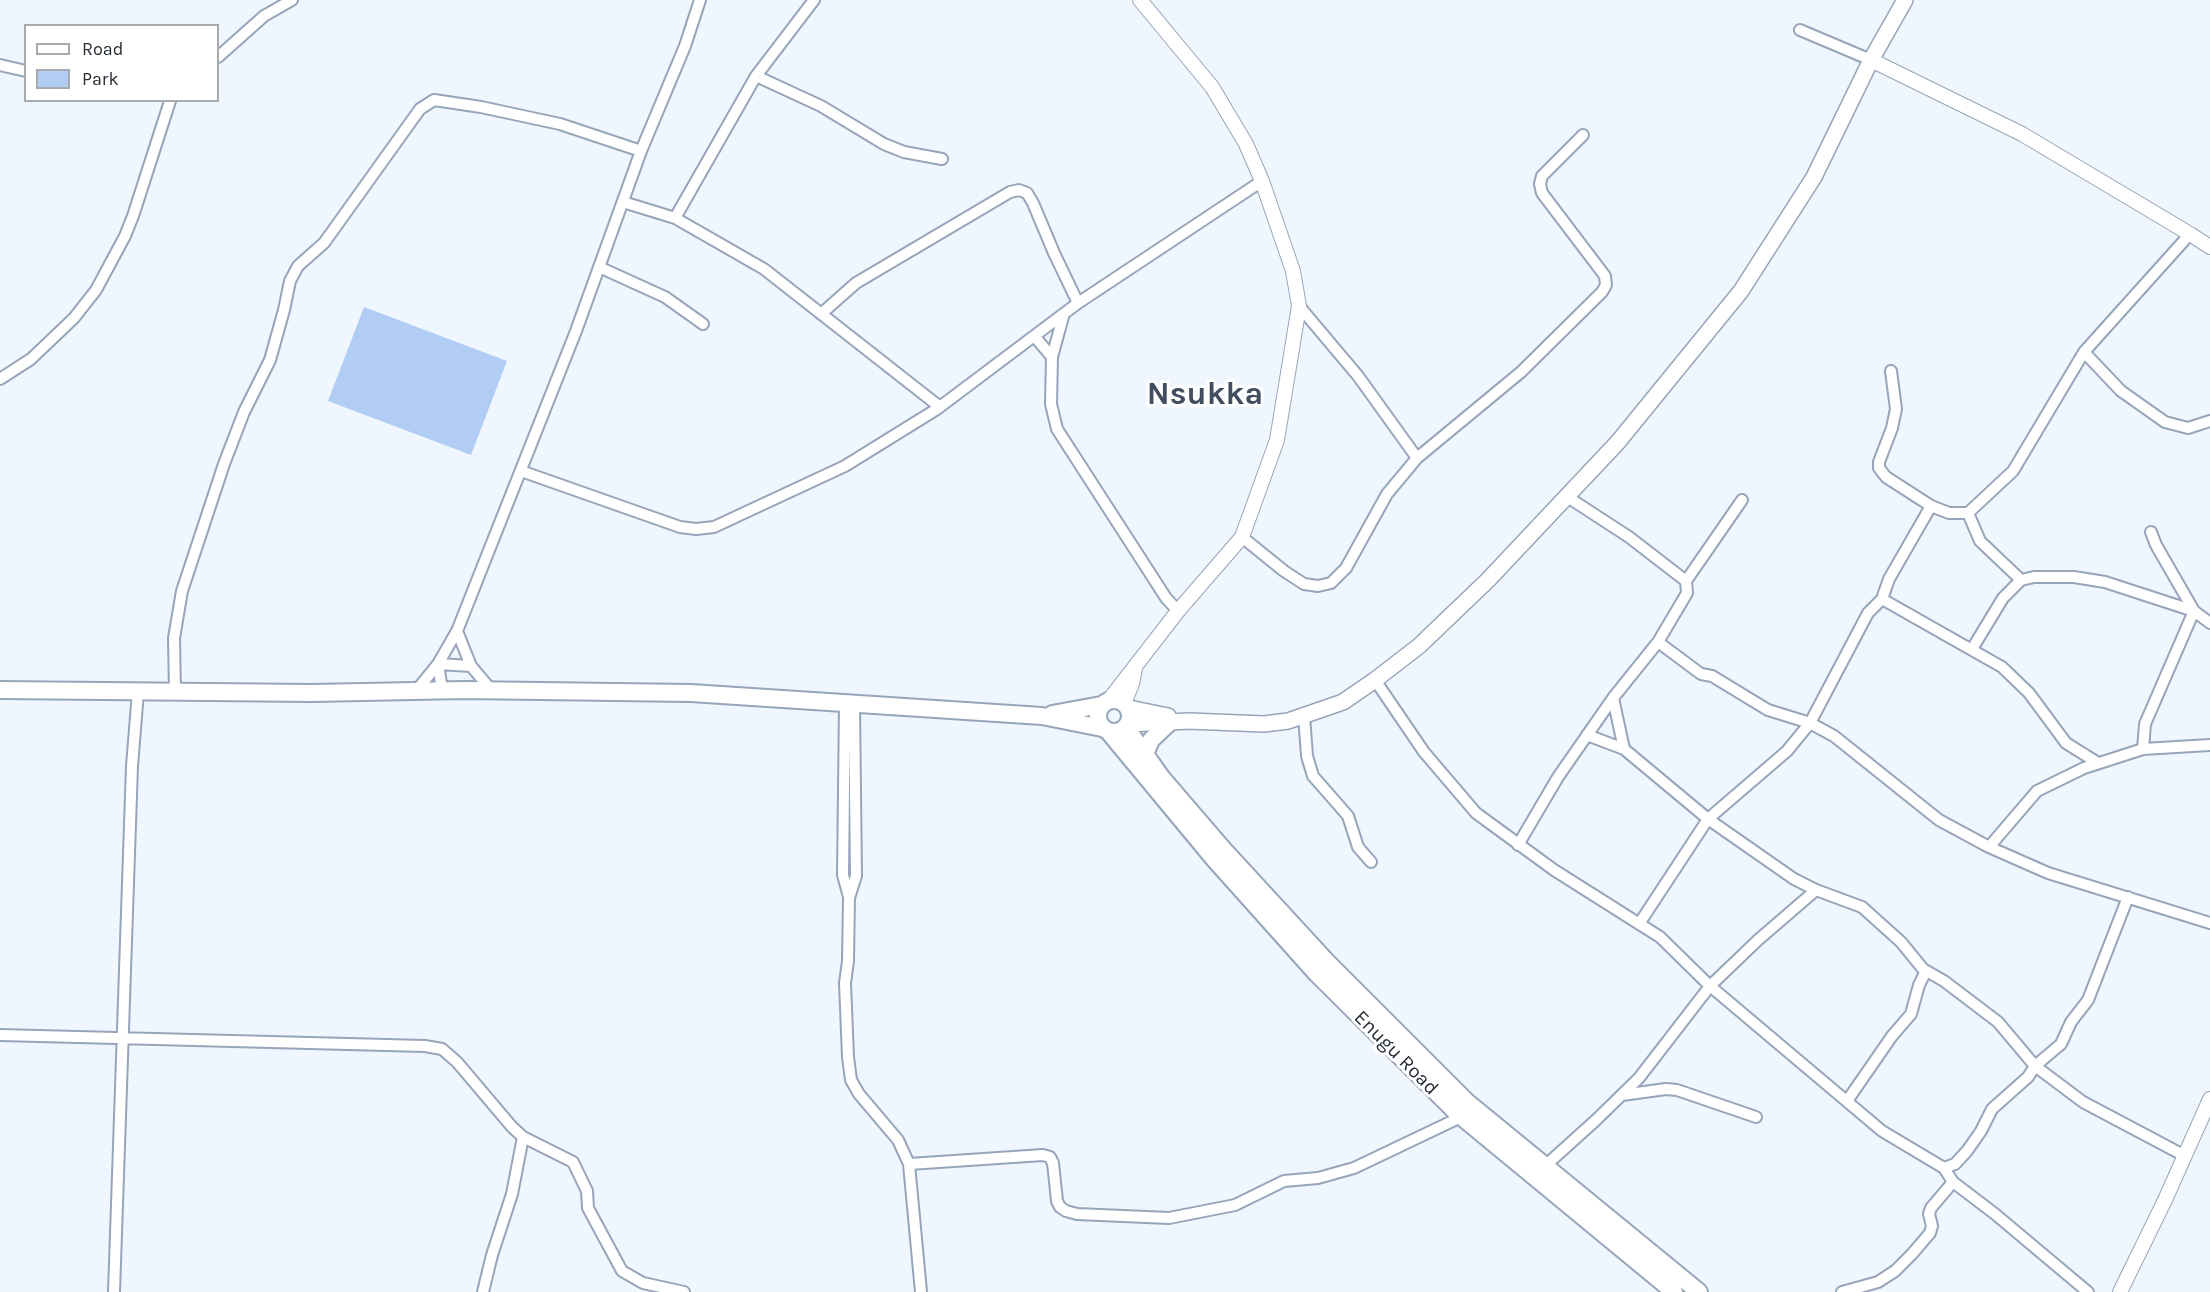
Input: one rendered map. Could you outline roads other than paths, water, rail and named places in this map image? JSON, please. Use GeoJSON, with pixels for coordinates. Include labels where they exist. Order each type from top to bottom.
{"type":"FeatureCollection","features":[{"type":"Feature","properties":{"kind":"main road"},"geometry":{"type":"LineString","coordinates":[[1105,729],[1097,716],[1120,711],[1170,722],[1264,724],[1288,721],[1343,702],[1419,646],[1488,580],[1618,442],[1741,291],[1814,177],[1872,60],[1905,0]]}},
{"type":"Feature","properties":{"kind":"main road"},"geometry":{"type":"LineString","coordinates":[[0,690],[312,693],[465,690],[691,693],[1042,716],[1120,711],[1189,721]]}},
{"type":"Feature","properties":{"kind":"main road"},"geometry":{"type":"LineString","coordinates":[[1042,716],[1118,732],[1120,711]]}},
{"type":"Feature","properties":{"kind":"main road"},"geometry":{"type":"LineString","coordinates":[[1120,711],[1162,778],[1223,849],[1327,962],[1467,1102],[1699,1292]]}},
{"type":"Feature","properties":{"kind":"main road"},"geometry":{"type":"LineString","coordinates":[[1145,754],[1151,740],[1170,722]]}},
{"type":"Feature","properties":{"kind":"main road","name":"Enugu Road"},"geometry":{"type":"LineString","coordinates":[[1105,729],[1214,859],[1316,973],[1461,1118],[1674,1292]]}},
{"type":"Feature","properties":{"kind":"street"},"geometry":{"type":"LineString","coordinates":[[219,56],[264,16],[292,0]]}},
{"type":"Feature","properties":{"kind":"street"},"geometry":{"type":"LineString","coordinates":[[416,691],[438,664],[457,631],[521,471],[641,152],[685,46],[700,0]]}},
{"type":"Feature","properties":{"kind":"street"},"geometry":{"type":"LineString","coordinates":[[675,218],[756,76],[814,0]]}},
{"type":"Feature","properties":{"kind":"street"},"geometry":{"type":"LineString","coordinates":[[1120,711],[1132,684],[1135,668],[1178,611],[1242,537],[1277,440],[1299,306],[1293,271],[1262,181],[1246,144],[1212,87],[1142,1]]}},
{"type":"Feature","properties":{"kind":"street"},"geometry":{"type":"LineString","coordinates":[[1800,30],[1872,60],[2022,134],[2210,247]]}},
{"type":"Feature","properties":{"kind":"street"},"geometry":{"type":"LineString","coordinates":[[0,65],[24,71]]}},
{"type":"Feature","properties":{"kind":"street"},"geometry":{"type":"LineString","coordinates":[[756,76],[821,106],[884,144],[904,152],[942,159]]}},
{"type":"Feature","properties":{"kind":"street"},"geometry":{"type":"LineString","coordinates":[[175,692],[174,638],[182,591],[244,412],[270,360],[290,281],[298,266],[324,243],[420,109],[434,100],[482,107],[560,124],[641,152]]}},
{"type":"Feature","properties":{"kind":"street"},"geometry":{"type":"LineString","coordinates":[[0,379],[31,359],[74,318],[96,290],[133,216],[170,102]]}},
{"type":"Feature","properties":{"kind":"street"},"geometry":{"type":"LineString","coordinates":[[1242,537],[1304,584],[1318,586],[1331,583],[1346,568],[1387,494],[1417,458],[1521,372],[1602,292],[1606,285],[1605,276],[1542,193],[1540,184],[1542,176],[1583,135]]}},
{"type":"Feature","properties":{"kind":"street"},"geometry":{"type":"LineString","coordinates":[[521,471],[680,527],[696,529],[714,527],[845,466],[940,407],[1078,303],[1262,181]]}},
{"type":"Feature","properties":{"kind":"street"},"geometry":{"type":"LineString","coordinates":[[821,314],[856,284],[1010,192],[1019,190],[1027,193],[1033,202],[1078,303]]}},
{"type":"Feature","properties":{"kind":"street"},"geometry":{"type":"LineString","coordinates":[[623,202],[675,218],[764,269],[940,407]]}},
{"type":"Feature","properties":{"kind":"street"},"geometry":{"type":"LineString","coordinates":[[1891,371],[1896,409],[1879,468],[1886,477],[1930,506],[1949,513],[1968,513],[2013,471],[2084,352],[2190,234]]}},
{"type":"Feature","properties":{"kind":"street"},"geometry":{"type":"LineString","coordinates":[[599,267],[665,297],[704,324]]}},
{"type":"Feature","properties":{"kind":"street"},"geometry":{"type":"LineString","coordinates":[[1299,306],[1358,376],[1417,458]]}},
{"type":"Feature","properties":{"kind":"street"},"geometry":{"type":"LineString","coordinates":[[1063,316],[1052,357],[1051,404],[1057,429],[1166,598],[1178,611]]}},
{"type":"Feature","properties":{"kind":"street"},"geometry":{"type":"LineString","coordinates":[[1035,337],[1052,357]]}},
{"type":"Feature","properties":{"kind":"street"},"geometry":{"type":"LineString","coordinates":[[2084,352],[2121,391],[2165,422],[2188,428],[2210,421]]}},
{"type":"Feature","properties":{"kind":"street"},"geometry":{"type":"LineString","coordinates":[[1566,496],[1629,537],[1686,581]]}},
{"type":"Feature","properties":{"kind":"street"},"geometry":{"type":"LineString","coordinates":[[1518,845],[1558,777],[1613,698],[1658,642],[1687,593],[1686,581],[1742,500]]}},
{"type":"Feature","properties":{"kind":"street"},"geometry":{"type":"LineString","coordinates":[[1639,924],[1708,819],[1787,751],[1810,723],[1868,613],[1882,598],[1889,579],[1930,506]]}},
{"type":"Feature","properties":{"kind":"street"},"geometry":{"type":"LineString","coordinates":[[1968,513],[1980,541],[2021,580]]}},
{"type":"Feature","properties":{"kind":"street"},"geometry":{"type":"LineString","coordinates":[[2151,532],[2156,545],[2194,611]]}},
{"type":"Feature","properties":{"kind":"street"},"geometry":{"type":"LineString","coordinates":[[1972,649],[2003,598],[2021,580],[2034,577],[2074,577],[2105,582],[2194,611],[2210,623]]}},
{"type":"Feature","properties":{"kind":"street"},"geometry":{"type":"LineString","coordinates":[[1882,598],[2002,667],[2029,693],[2066,743],[2098,763]]}},
{"type":"Feature","properties":{"kind":"street"},"geometry":{"type":"LineString","coordinates":[[2143,748],[2145,723],[2194,611]]}},
{"type":"Feature","properties":{"kind":"street"},"geometry":{"type":"LineString","coordinates":[[457,631],[471,666],[492,691]]}},
{"type":"Feature","properties":{"kind":"street"},"geometry":{"type":"LineString","coordinates":[[1658,642],[1701,674],[1712,676],[1768,710],[1810,723],[1834,736],[1939,820],[1989,847],[2048,873],[2210,923]]}},
{"type":"Feature","properties":{"kind":"street"},"geometry":{"type":"LineString","coordinates":[[438,664],[471,666]]}},
{"type":"Feature","properties":{"kind":"street"},"geometry":{"type":"LineString","coordinates":[[438,664],[442,690]]}},
{"type":"Feature","properties":{"kind":"street"},"geometry":{"type":"LineString","coordinates":[[465,690],[471,666]]}},
{"type":"Feature","properties":{"kind":"street"},"geometry":{"type":"LineString","coordinates":[[1375,680],[1424,752],[1476,813],[1554,870],[1660,937],[1710,986],[1882,1131],[1944,1168],[1953,1182],[2088,1292]]}},
{"type":"Feature","properties":{"kind":"street"},"geometry":{"type":"LineString","coordinates":[[114,1292],[132,766],[138,692]]}},
{"type":"Feature","properties":{"kind":"street"},"geometry":{"type":"LineString","coordinates":[[1613,698],[1624,749]]}},
{"type":"Feature","properties":{"kind":"street"},"geometry":{"type":"LineString","coordinates":[[850,704],[843,875],[849,898],[848,961],[845,983],[851,1080],[859,1094],[898,1140],[909,1164],[921,1292]]}},
{"type":"Feature","properties":{"kind":"street"},"geometry":{"type":"LineString","coordinates":[[1304,716],[1307,756],[1313,776],[1348,816],[1358,847],[1371,862]]}},
{"type":"Feature","properties":{"kind":"street"},"geometry":{"type":"LineString","coordinates":[[1587,735],[1624,749],[1708,819],[1794,879],[1862,907],[1901,942],[1926,971],[1944,981],[1998,1022],[2035,1066],[2083,1102],[2185,1156]]}},
{"type":"Feature","properties":{"kind":"street"},"geometry":{"type":"LineString","coordinates":[[1989,847],[2037,791],[2098,763],[2143,748],[2210,745]]}},
{"type":"Feature","properties":{"kind":"street"},"geometry":{"type":"LineString","coordinates":[[1545,1166],[1639,1078],[1710,986],[1758,940],[1816,890]]}},
{"type":"Feature","properties":{"kind":"street"},"geometry":{"type":"LineString","coordinates":[[1944,1168],[1955,1164],[1967,1151],[1981,1131],[1992,1109],[2028,1077],[2035,1066],[2061,1044],[2071,1022],[2088,1000],[2128,897]]}},
{"type":"Feature","properties":{"kind":"street"},"geometry":{"type":"LineString","coordinates":[[1847,1101],[1892,1036],[1911,1014],[1919,985],[1926,971]]}},
{"type":"Feature","properties":{"kind":"street"},"geometry":{"type":"LineString","coordinates":[[0,1035],[425,1046],[442,1049],[457,1062],[523,1137],[573,1162],[587,1191],[588,1208],[622,1271],[644,1283],[684,1292]]}},
{"type":"Feature","properties":{"kind":"street"},"geometry":{"type":"LineString","coordinates":[[1622,1095],[1666,1089],[1677,1090],[1756,1117]]}},
{"type":"Feature","properties":{"kind":"street"},"geometry":{"type":"LineString","coordinates":[[2120,1292],[2210,1100]]}},
{"type":"Feature","properties":{"kind":"street"},"geometry":{"type":"LineString","coordinates":[[909,1164],[1043,1155],[1050,1157],[1053,1163],[1057,1201],[1066,1211],[1077,1214],[1169,1218],[1235,1205],[1284,1181],[1318,1178],[1354,1168],[1461,1118]]}},
{"type":"Feature","properties":{"kind":"street"},"geometry":{"type":"LineString","coordinates":[[483,1292],[492,1255],[512,1194],[523,1137]]}},
{"type":"Feature","properties":{"kind":"street"},"geometry":{"type":"LineString","coordinates":[[1842,1292],[1878,1282],[1895,1271],[1930,1233],[1931,1208],[1953,1182]]}},
{"type":"Feature","properties":{"kind":"district","name":"Nsukka"},"geometry":{"type":"Point","coordinates":[1205,395]}}]}
